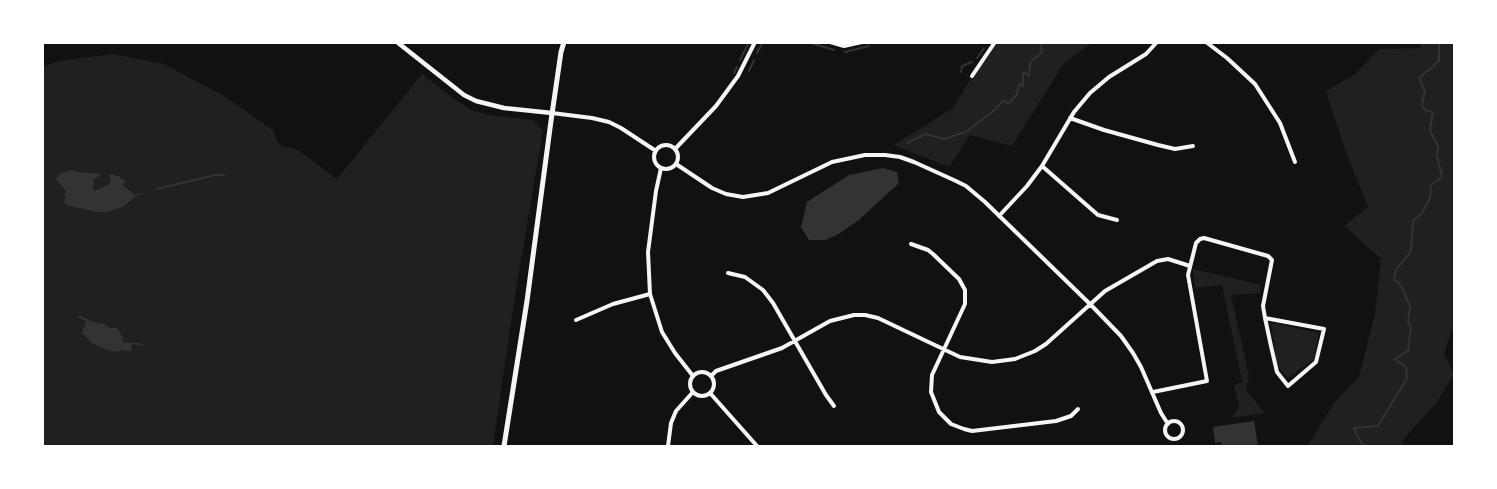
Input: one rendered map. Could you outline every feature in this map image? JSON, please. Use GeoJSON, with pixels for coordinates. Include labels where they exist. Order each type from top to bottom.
{"type":"FeatureCollection","features":[{"type":"Feature","properties":{"kind":"main road"},"geometry":{"type":"LineString","coordinates":[[504,446],[564,42]]}},
{"type":"Feature","properties":{"kind":"street"},"geometry":{"type":"LineString","coordinates":[[396,42],[464,95],[476,101],[504,108],[592,118],[609,122],[656,150]]}},
{"type":"Feature","properties":{"kind":"street"},"geometry":{"type":"LineString","coordinates":[[675,149],[716,106],[738,76],[755,42]]}},
{"type":"Feature","properties":{"kind":"street"},"geometry":{"type":"LineString","coordinates":[[830,42],[844,46],[862,42]]}},
{"type":"Feature","properties":{"kind":"street"},"geometry":{"type":"LineString","coordinates":[[972,76],[995,42]]}},
{"type":"Feature","properties":{"kind":"street"},"geometry":{"type":"LineString","coordinates":[[998,216],[1027,186],[1042,166],[1070,118],[1082,102],[1098,85],[1146,54],[1157,42]]}},
{"type":"Feature","properties":{"kind":"street"},"geometry":{"type":"LineString","coordinates":[[1206,42],[1228,58],[1255,84],[1280,123],[1295,162]]}},
{"type":"Feature","properties":{"kind":"street"},"geometry":{"type":"LineString","coordinates":[[1070,118],[1104,130],[1175,149],[1192,146]]}},
{"type":"Feature","properties":{"kind":"street"},"geometry":{"type":"LineString","coordinates":[[663,146],[675,149],[678,155],[676,164],[669,169],[661,168],[655,160],[656,150],[663,146]]}},
{"type":"Feature","properties":{"kind":"street"},"geometry":{"type":"LineString","coordinates":[[676,164],[712,188],[726,194],[743,197],[777,190],[822,166],[842,159],[864,155],[892,156],[914,162],[966,186],[1120,336],[1133,353],[1153,392],[1161,414],[1168,424]]}},
{"type":"Feature","properties":{"kind":"street"},"geometry":{"type":"LineString","coordinates":[[1042,166],[1098,215],[1117,220]]}},
{"type":"Feature","properties":{"kind":"street"},"geometry":{"type":"LineString","coordinates":[[661,168],[648,252],[650,294],[657,320],[666,338],[693,376]]}},
{"type":"Feature","properties":{"kind":"street"},"geometry":{"type":"LineString","coordinates":[[1153,392],[1207,380],[1188,275],[1196,243],[1200,239],[1204,238],[1268,256],[1272,260],[1264,301],[1265,318],[1277,372],[1288,386],[1316,362],[1324,329],[1265,318]]}},
{"type":"Feature","properties":{"kind":"street"},"geometry":{"type":"LineString","coordinates":[[911,244],[928,250],[933,254],[959,279],[965,290],[965,304],[932,374],[931,392],[938,412],[951,424],[964,430],[982,430],[1056,421],[1071,416],[1078,409]]}},
{"type":"Feature","properties":{"kind":"street"},"geometry":{"type":"LineString","coordinates":[[711,376],[716,371],[768,353],[837,318],[854,315],[865,315],[886,321],[960,357],[984,361],[1015,359],[1035,351],[1046,344],[1111,286],[1157,261],[1168,259],[1190,266]]}},
{"type":"Feature","properties":{"kind":"street"},"geometry":{"type":"LineString","coordinates":[[728,273],[745,277],[763,290],[773,303],[834,406]]}},
{"type":"Feature","properties":{"kind":"street"},"geometry":{"type":"LineString","coordinates":[[576,320],[613,304],[650,294]]}},
{"type":"Feature","properties":{"kind":"street"},"geometry":{"type":"LineString","coordinates":[[704,372],[711,376],[714,382],[710,393],[700,396],[693,392],[690,382],[693,376],[704,372]]}},
{"type":"Feature","properties":{"kind":"street"},"geometry":{"type":"LineString","coordinates":[[668,446],[671,423],[676,411],[693,392]]}},
{"type":"Feature","properties":{"kind":"street"},"geometry":{"type":"LineString","coordinates":[[710,393],[757,446]]}},
{"type":"Feature","properties":{"kind":"street"},"geometry":{"type":"LineString","coordinates":[[1172,421],[1178,423],[1182,429],[1181,435],[1175,438],[1168,437],[1165,431],[1168,424],[1172,421]]}},
{"type":"Feature","properties":{"kind":"shaded area"},"geometry":{"type":"Polygon","coordinates":[[[995,43],[1092,43],[1064,63],[1012,146],[970,135],[949,167],[894,145],[953,108],[995,43]]]}},
{"type":"Feature","properties":{"kind":"shaded area"},"geometry":{"type":"Polygon","coordinates":[[[1421,43],[1454,43],[1454,324],[1444,353],[1454,374],[1437,402],[1403,440],[1401,446],[1310,446],[1309,443],[1335,402],[1359,377],[1375,313],[1381,259],[1344,226],[1368,207],[1344,147],[1326,91],[1355,74],[1379,49],[1421,48],[1421,43]]]}},
{"type":"Feature","properties":{"kind":"shaded area"},"geometry":{"type":"Polygon","coordinates":[[[113,54],[164,64],[224,96],[273,130],[278,143],[282,146],[298,150],[337,179],[422,74],[471,110],[489,115],[533,120],[543,131],[515,295],[493,446],[43,446],[43,66],[64,60],[113,54]]]}},
{"type":"Feature","properties":{"kind":"shaded area"},"geometry":{"type":"Polygon","coordinates":[[[883,168],[897,172],[899,183],[859,220],[837,235],[825,240],[809,240],[801,227],[807,202],[849,175],[883,168]]]}},
{"type":"Feature","properties":{"kind":"shaded area"},"geometry":{"type":"Polygon","coordinates":[[[71,170],[101,174],[94,180],[93,190],[95,191],[108,185],[111,180],[109,174],[111,174],[120,177],[122,180],[124,179],[126,181],[123,184],[125,187],[134,194],[149,193],[137,195],[123,207],[107,212],[69,206],[64,203],[66,196],[63,194],[66,191],[56,179],[59,174],[71,170]]]}},
{"type":"Feature","properties":{"kind":"shaded area"},"geometry":{"type":"Polygon","coordinates":[[[1193,269],[1261,285],[1260,293],[1231,295],[1249,376],[1246,390],[1265,413],[1232,418],[1239,407],[1234,385],[1242,382],[1222,285],[1195,288],[1193,269]]]}},
{"type":"Feature","properties":{"kind":"shaded area"},"geometry":{"type":"Polygon","coordinates":[[[79,315],[93,322],[104,324],[109,328],[117,328],[124,343],[140,343],[144,346],[133,344],[131,346],[132,351],[121,350],[117,352],[92,343],[82,333],[86,321],[78,317],[79,315]]]}},
{"type":"Feature","properties":{"kind":"shaded area"},"geometry":{"type":"Polygon","coordinates":[[[1271,323],[1319,333],[1313,360],[1288,378],[1277,365],[1271,323]]]}},
{"type":"Feature","properties":{"kind":"shaded area"},"geometry":{"type":"Polygon","coordinates":[[[1254,421],[1258,446],[1222,446],[1221,442],[1215,443],[1213,427],[1254,421]]]}},
{"type":"Feature","properties":{"kind":"waterway"},"geometry":{"type":"LineString","coordinates":[[740,60],[749,42]]}},
{"type":"Feature","properties":{"kind":"waterway"},"geometry":{"type":"LineString","coordinates":[[757,53],[763,42]]}},
{"type":"Feature","properties":{"kind":"waterway"},"geometry":{"type":"LineString","coordinates":[[907,143],[926,134],[944,139],[966,132],[996,109],[1003,100],[1008,104],[1017,94],[1019,84],[1023,86],[1023,72],[1029,76],[1030,63],[1042,52],[1041,46],[1044,42]]}},
{"type":"Feature","properties":{"kind":"waterway"},"geometry":{"type":"LineString","coordinates":[[1364,446],[1354,428],[1378,426],[1407,378],[1406,367],[1395,359],[1408,351],[1411,328],[1408,322],[1410,306],[1401,286],[1394,279],[1396,270],[1411,251],[1413,221],[1422,213],[1430,198],[1431,185],[1442,177],[1437,156],[1438,146],[1430,130],[1433,112],[1425,110],[1422,105],[1425,92],[1419,78],[1439,61],[1439,42]]}},
{"type":"Feature","properties":{"kind":"waterway"},"geometry":{"type":"LineString","coordinates":[[811,43],[834,50]]}},
{"type":"Feature","properties":{"kind":"waterway"},"geometry":{"type":"LineString","coordinates":[[845,52],[869,46]]}},
{"type":"Feature","properties":{"kind":"waterway"},"geometry":{"type":"LineString","coordinates":[[977,58],[984,48]]}},
{"type":"Feature","properties":{"kind":"waterway"},"geometry":{"type":"LineString","coordinates":[[749,71],[754,60]]}},
{"type":"Feature","properties":{"kind":"waterway"},"geometry":{"type":"LineString","coordinates":[[961,72],[962,66],[972,62]]}},
{"type":"Feature","properties":{"kind":"waterway"},"geometry":{"type":"LineString","coordinates":[[734,73],[737,67]]}},
{"type":"Feature","properties":{"kind":"waterway"},"geometry":{"type":"LineString","coordinates":[[157,189],[215,175],[224,175]]}}]}
